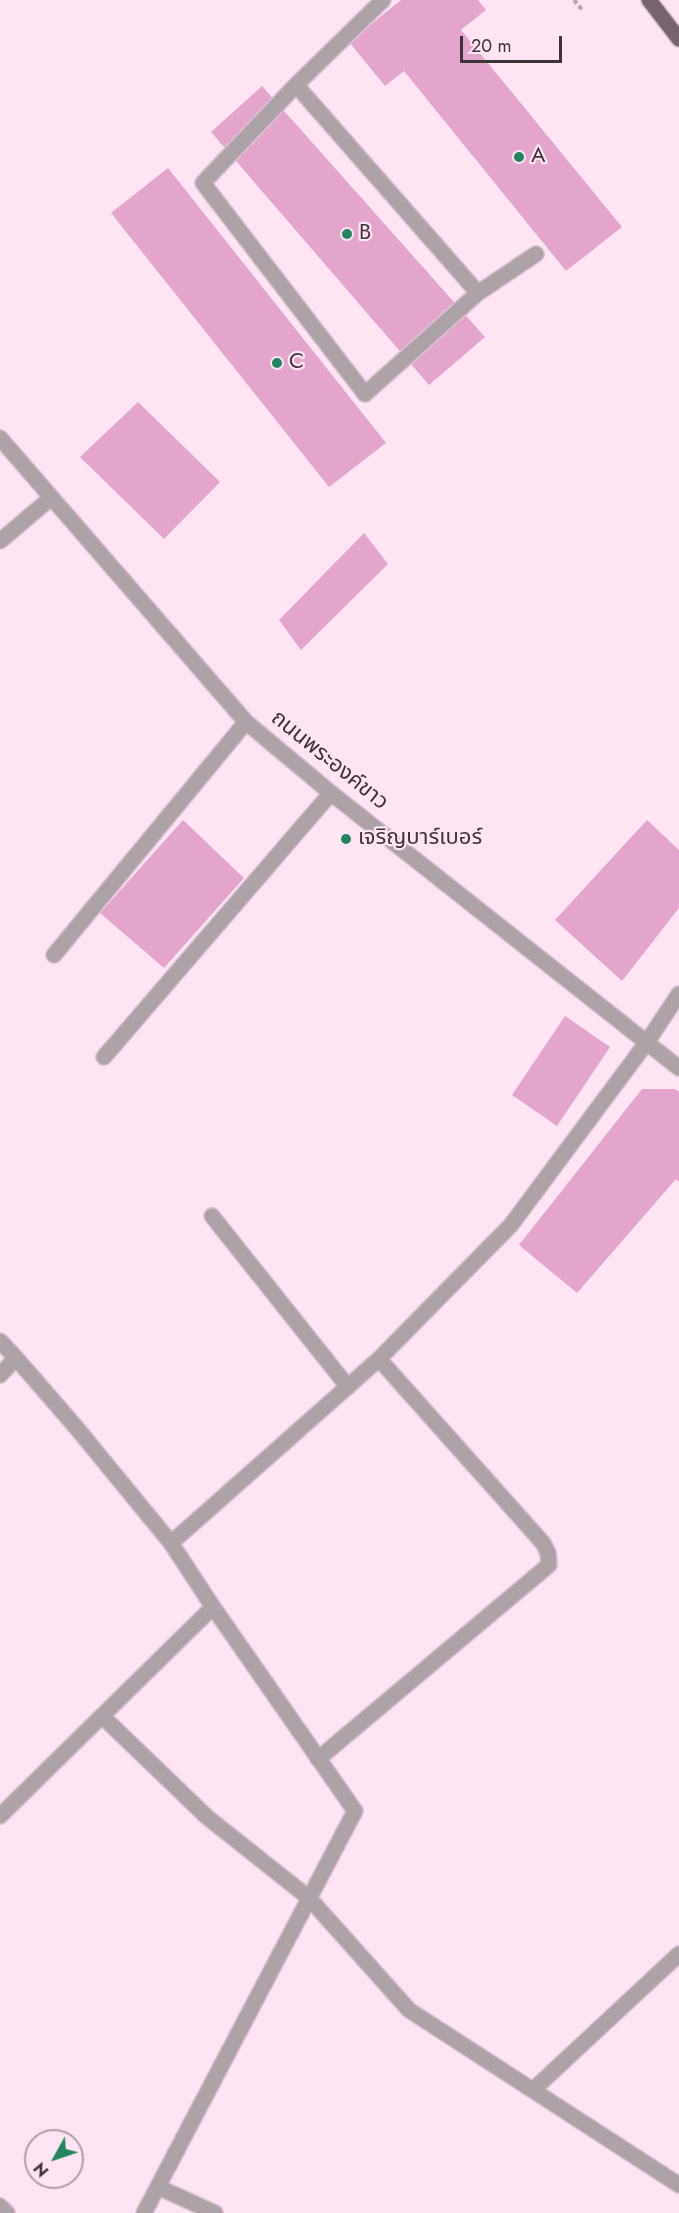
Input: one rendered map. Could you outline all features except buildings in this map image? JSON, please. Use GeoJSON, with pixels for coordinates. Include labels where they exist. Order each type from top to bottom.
{"type":"FeatureCollection","features":[{"type":"Feature","properties":{"kind":"main road"},"geometry":{"type":"LineString","coordinates":[[649,0],[679,39]]}},
{"type":"Feature","properties":{"kind":"street"},"geometry":{"type":"LineString","coordinates":[[383,0],[296,85],[203,183],[365,394],[478,293],[536,254]]}},
{"type":"Feature","properties":{"kind":"street"},"geometry":{"type":"LineString","coordinates":[[296,85],[478,293]]}},
{"type":"Feature","properties":{"kind":"street","name":"ถนนพระองค์ขาว"},"geometry":{"type":"LineString","coordinates":[[0,438],[246,722],[331,793],[679,1068]]}},
{"type":"Feature","properties":{"kind":"street"},"geometry":{"type":"LineString","coordinates":[[0,541],[51,498]]}},
{"type":"Feature","properties":{"kind":"street"},"geometry":{"type":"LineString","coordinates":[[54,955],[246,722]]}},
{"type":"Feature","properties":{"kind":"street"},"geometry":{"type":"LineString","coordinates":[[104,1057],[331,793]]}},
{"type":"Feature","properties":{"kind":"street"},"geometry":{"type":"LineString","coordinates":[[171,1544],[379,1359],[511,1225],[647,1042],[679,994]]}},
{"type":"Feature","properties":{"kind":"street"},"geometry":{"type":"LineString","coordinates":[[212,1216],[348,1387]]}},
{"type":"Feature","properties":{"kind":"street"},"geometry":{"type":"LineString","coordinates":[[0,1341],[75,1426],[171,1544],[354,1811],[144,2213]]}},
{"type":"Feature","properties":{"kind":"street"},"geometry":{"type":"LineString","coordinates":[[0,1375],[16,1358]]}},
{"type":"Feature","properties":{"kind":"street"},"geometry":{"type":"LineString","coordinates":[[318,1759],[549,1565],[548,1553],[543,1543],[379,1359]]}},
{"type":"Feature","properties":{"kind":"street"},"geometry":{"type":"LineString","coordinates":[[0,1816],[213,1607]]}},
{"type":"Feature","properties":{"kind":"street"},"geometry":{"type":"LineString","coordinates":[[102,1716],[207,1817],[309,1898],[409,2010],[679,2185]]}},
{"type":"Feature","properties":{"kind":"street"},"geometry":{"type":"LineString","coordinates":[[533,2090],[679,1954]]}},
{"type":"Feature","properties":{"kind":"street"},"geometry":{"type":"LineString","coordinates":[[158,2187],[215,2213]]}},
{"type":"Feature","properties":{"kind":"street"},"geometry":{"type":"LineString","coordinates":[[0,2206],[7,2213]]}},
{"type":"Feature","properties":{"kind":"path"},"geometry":{"type":"LineString","coordinates":[[574,0],[583,11]]}},
{"type":"Feature","properties":{"kind":"place","name":"A"},"geometry":{"type":"Point","coordinates":[519,157]}},
{"type":"Feature","properties":{"kind":"place","name":"B"},"geometry":{"type":"Point","coordinates":[347,234]}},
{"type":"Feature","properties":{"kind":"place","name":"C"},"geometry":{"type":"Point","coordinates":[277,363]}},
{"type":"Feature","properties":{"kind":"place","name":"เจริญบาร์เบอร์"},"geometry":{"type":"Point","coordinates":[346,839]}}]}
